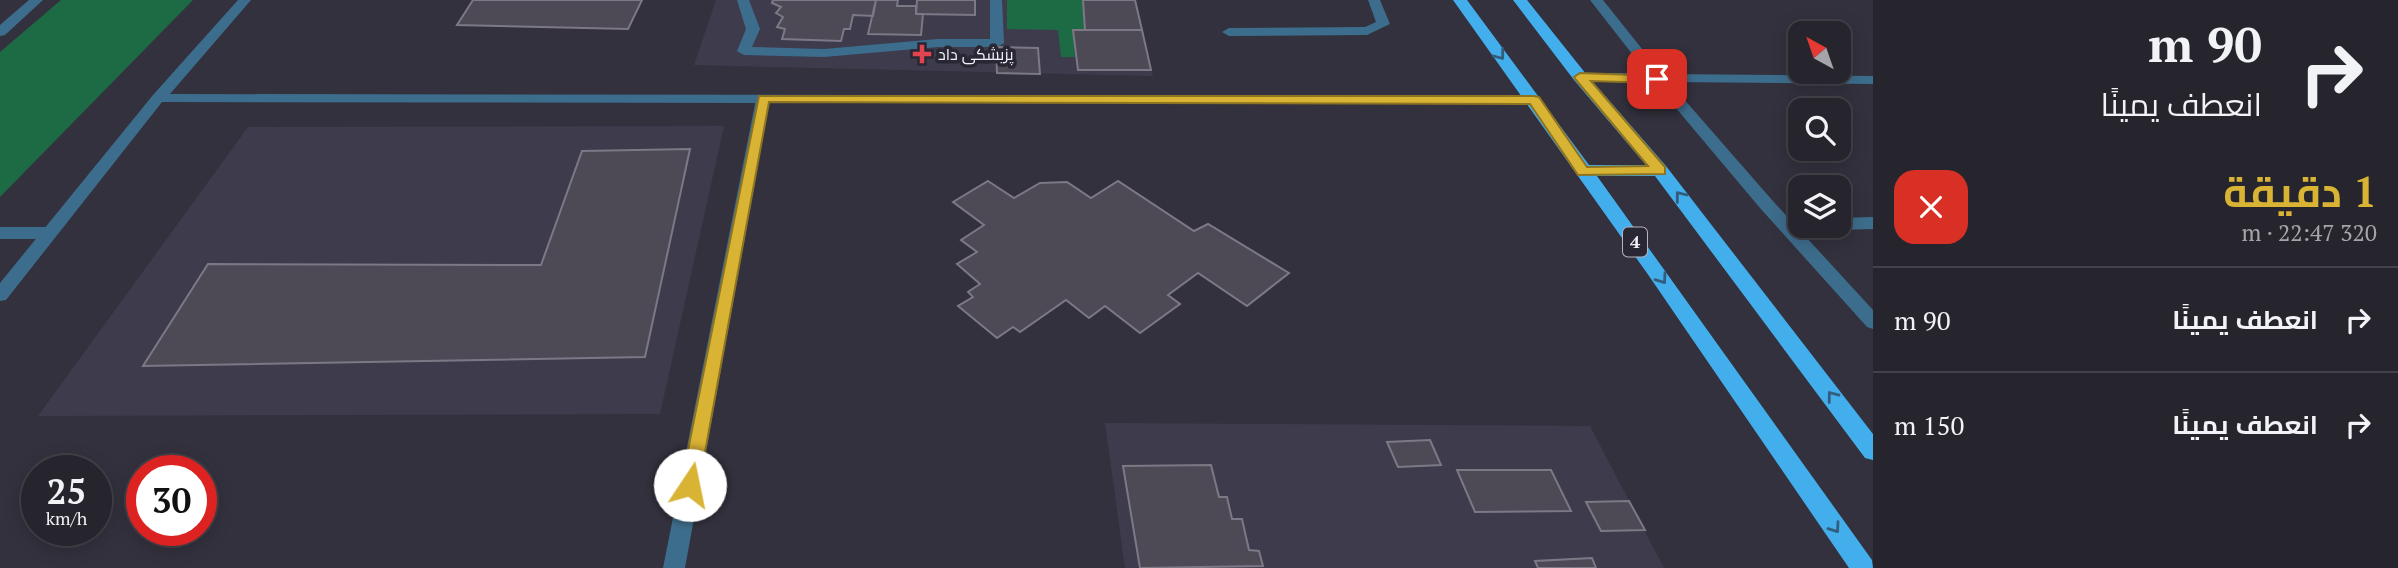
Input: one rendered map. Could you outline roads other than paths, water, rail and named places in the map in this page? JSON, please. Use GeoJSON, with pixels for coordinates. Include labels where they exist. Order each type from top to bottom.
{"type":"FeatureCollection","features":[{"type":"Feature","properties":{"kind":"highway","name":"4"},"geometry":{"type":"LineString","coordinates":[[1460,0],[1656,271],[1863,568]]}},
{"type":"Feature","properties":{"kind":"highway"},"geometry":{"type":"LineString","coordinates":[[1520,0],[1580,77],[1660,170],[1873,451]]}},
{"type":"Feature","properties":{"kind":"highway"},"geometry":{"type":"LineString","coordinates":[[1583,171],[1660,170]]}},
{"type":"Feature","properties":{"kind":"street"},"geometry":{"type":"LineString","coordinates":[[0,32],[37,0]]}},
{"type":"Feature","properties":{"kind":"street"},"geometry":{"type":"LineString","coordinates":[[0,295],[158,98],[245,0]]}},
{"type":"Feature","properties":{"kind":"street"},"geometry":{"type":"LineString","coordinates":[[743,0],[753,29],[744,51],[824,52],[938,43],[997,43],[996,0]]}},
{"type":"Feature","properties":{"kind":"street"},"geometry":{"type":"LineString","coordinates":[[1229,32],[1367,32],[1383,24],[1374,0]]}},
{"type":"Feature","properties":{"kind":"street"},"geometry":{"type":"LineString","coordinates":[[1596,0],[1657,79],[1788,221]]}},
{"type":"Feature","properties":{"kind":"street"},"geometry":{"type":"LineString","coordinates":[[1580,77],[1873,80]]}},
{"type":"Feature","properties":{"kind":"street"},"geometry":{"type":"LineString","coordinates":[[158,98],[1534,100]]}},
{"type":"Feature","properties":{"kind":"street"},"geometry":{"type":"LineString","coordinates":[[674,568],[763,99]]}},
{"type":"Feature","properties":{"kind":"street"},"geometry":{"type":"LineString","coordinates":[[1851,224],[1873,223]]}},
{"type":"Feature","properties":{"kind":"street"},"geometry":{"type":"LineString","coordinates":[[0,233],[48,233]]}},
{"type":"Feature","properties":{"kind":"street"},"geometry":{"type":"LineString","coordinates":[[1803,238],[1873,322]]}},
{"type":"Feature","properties":{"kind":"place","name":"پزیشکی داد"},"geometry":{"type":"Point","coordinates":[922,54]}}]}
